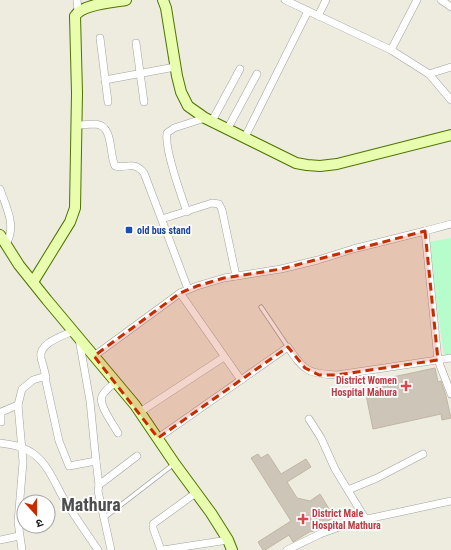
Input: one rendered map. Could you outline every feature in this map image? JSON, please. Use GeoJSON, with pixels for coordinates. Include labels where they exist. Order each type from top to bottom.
{"type":"FeatureCollection","features":[{"type":"Feature","properties":{"kind":"street"},"geometry":{"type":"LineString","coordinates":[[33,282],[70,222],[76,208],[77,125],[75,19],[78,11],[77,0]]}},
{"type":"Feature","properties":{"kind":"street"},"geometry":{"type":"LineString","coordinates":[[78,11],[86,7],[126,0]]}},
{"type":"Feature","properties":{"kind":"street"},"geometry":{"type":"LineString","coordinates":[[163,0],[166,8],[175,67],[184,99],[188,106],[208,119],[296,162],[320,166],[337,164],[451,135]]}},
{"type":"Feature","properties":{"kind":"street"},"geometry":{"type":"LineString","coordinates":[[284,0],[391,50],[429,74],[451,100]]}},
{"type":"Feature","properties":{"kind":"street"},"geometry":{"type":"LineString","coordinates":[[318,16],[326,0]]}},
{"type":"Feature","properties":{"kind":"street"},"geometry":{"type":"LineString","coordinates":[[391,50],[417,0]]}},
{"type":"Feature","properties":{"kind":"street"},"geometry":{"type":"LineString","coordinates":[[441,0],[451,7]]}},
{"type":"Feature","properties":{"kind":"street"},"geometry":{"type":"LineString","coordinates":[[245,138],[308,11]]}},
{"type":"Feature","properties":{"kind":"street"},"geometry":{"type":"LineString","coordinates":[[100,38],[108,102]]}},
{"type":"Feature","properties":{"kind":"street"},"geometry":{"type":"LineString","coordinates":[[136,44],[144,102]]}},
{"type":"Feature","properties":{"kind":"street"},"geometry":{"type":"LineString","coordinates":[[105,80],[175,67]]}},
{"type":"Feature","properties":{"kind":"street"},"geometry":{"type":"LineString","coordinates":[[429,74],[451,67]]}},
{"type":"Feature","properties":{"kind":"street"},"geometry":{"type":"LineString","coordinates":[[187,212],[172,166],[166,138],[167,133],[174,128],[208,119],[240,70]]}},
{"type":"Feature","properties":{"kind":"street"},"geometry":{"type":"LineString","coordinates":[[228,128],[257,74]]}},
{"type":"Feature","properties":{"kind":"street"},"geometry":{"type":"LineString","coordinates":[[77,125],[97,124],[102,126],[106,130],[109,138],[115,166],[130,165],[140,168],[147,180],[188,289]]}},
{"type":"Feature","properties":{"kind":"street"},"geometry":{"type":"LineString","coordinates":[[0,189],[12,228],[10,237],[3,240],[33,282],[140,412],[196,492],[228,540],[232,550]]}},
{"type":"Feature","properties":{"kind":"street"},"geometry":{"type":"LineString","coordinates":[[162,219],[212,203],[216,203],[220,206],[236,276]]}},
{"type":"Feature","properties":{"kind":"street"},"geometry":{"type":"LineString","coordinates":[[94,356],[180,293],[188,289],[207,282],[281,269],[318,260],[360,247],[451,224]]}},
{"type":"Feature","properties":{"kind":"street"},"geometry":{"type":"LineString","coordinates":[[425,231],[438,360],[451,394]]}},
{"type":"Feature","properties":{"kind":"street"},"geometry":{"type":"LineString","coordinates":[[180,293],[241,380]]}},
{"type":"Feature","properties":{"kind":"street"},"geometry":{"type":"LineString","coordinates":[[76,335],[46,345],[42,349],[41,356],[59,441],[69,466],[96,461]]}},
{"type":"Feature","properties":{"kind":"street"},"geometry":{"type":"LineString","coordinates":[[76,335],[90,401],[99,485],[98,491],[111,550]]}},
{"type":"Feature","properties":{"kind":"street"},"geometry":{"type":"LineString","coordinates":[[158,438],[288,347],[305,368],[312,373],[319,374],[337,375],[451,358]]}},
{"type":"Feature","properties":{"kind":"street"},"geometry":{"type":"LineString","coordinates":[[140,412],[224,357]]}},
{"type":"Feature","properties":{"kind":"street"},"geometry":{"type":"LineString","coordinates":[[22,550],[18,522],[23,462],[18,405],[22,388],[33,380],[46,376]]}},
{"type":"Feature","properties":{"kind":"street"},"geometry":{"type":"LineString","coordinates":[[116,382],[103,394],[101,399],[104,410],[118,433]]}},
{"type":"Feature","properties":{"kind":"street"},"geometry":{"type":"LineString","coordinates":[[0,422],[1,412],[18,405]]}},
{"type":"Feature","properties":{"kind":"street"},"geometry":{"type":"LineString","coordinates":[[309,419],[321,438],[335,469],[366,520]]}},
{"type":"Feature","properties":{"kind":"street"},"geometry":{"type":"LineString","coordinates":[[0,443],[16,445],[36,455],[46,468],[65,501],[98,550]]}},
{"type":"Feature","properties":{"kind":"street"},"geometry":{"type":"LineString","coordinates":[[348,490],[377,478],[423,454]]}},
{"type":"Feature","properties":{"kind":"street"},"geometry":{"type":"LineString","coordinates":[[99,485],[137,456]]}},
{"type":"Feature","properties":{"kind":"street"},"geometry":{"type":"LineString","coordinates":[[196,492],[153,524],[153,528],[162,550],[228,540]]}},
{"type":"Feature","properties":{"kind":"street"},"geometry":{"type":"LineString","coordinates":[[287,550],[320,534],[353,522],[451,501]]}},
{"type":"Feature","properties":{"kind":"street"},"geometry":{"type":"LineString","coordinates":[[0,540],[19,536]]}},
{"type":"Feature","properties":{"kind":"lane"},"geometry":{"type":"LineString","coordinates":[[261,307],[288,347]]}},
{"type":"Feature","properties":{"kind":"lane"},"geometry":{"type":"LineString","coordinates":[[104,518],[175,464]]}},
{"type":"Feature","properties":{"kind":"highlighted area"},"geometry":{"type":"Polygon","coordinates":[[[425,231],[438,360],[337,375],[319,375],[305,368],[288,347],[158,438],[94,356],[180,293],[197,286],[224,278],[281,269],[425,231]]]}},
{"type":"Feature","properties":{"kind":"green space"},"geometry":{"type":"Polygon","coordinates":[[[451,238],[451,355],[444,356],[428,242],[451,238]]]}},
{"type":"Feature","properties":{"kind":"building"},"geometry":{"type":"Polygon","coordinates":[[[435,368],[438,382],[441,381],[446,396],[451,418],[442,420],[441,414],[373,429],[365,390],[389,385],[388,378],[435,368]]]}},
{"type":"Feature","properties":{"kind":"building"},"geometry":{"type":"Polygon","coordinates":[[[258,454],[261,458],[268,454],[281,474],[306,459],[311,467],[287,482],[297,498],[310,501],[320,494],[334,517],[312,532],[311,531],[293,542],[289,535],[263,550],[258,542],[291,521],[251,458],[258,454]]]}},
{"type":"Feature","properties":{"kind":"place","name":"old bus stand"},"geometry":{"type":"Point","coordinates":[129,230]}},
{"type":"Feature","properties":{"kind":"place","name":"District Women Hospital Mahura"},"geometry":{"type":"Point","coordinates":[406,386]}},
{"type":"Feature","properties":{"kind":"place","name":"District Male Hospital Mathura"},"geometry":{"type":"Point","coordinates":[303,519]}},
{"type":"Feature","properties":{"kind":"district","name":"Mathura"},"geometry":{"type":"Point","coordinates":[91,504]}}]}
